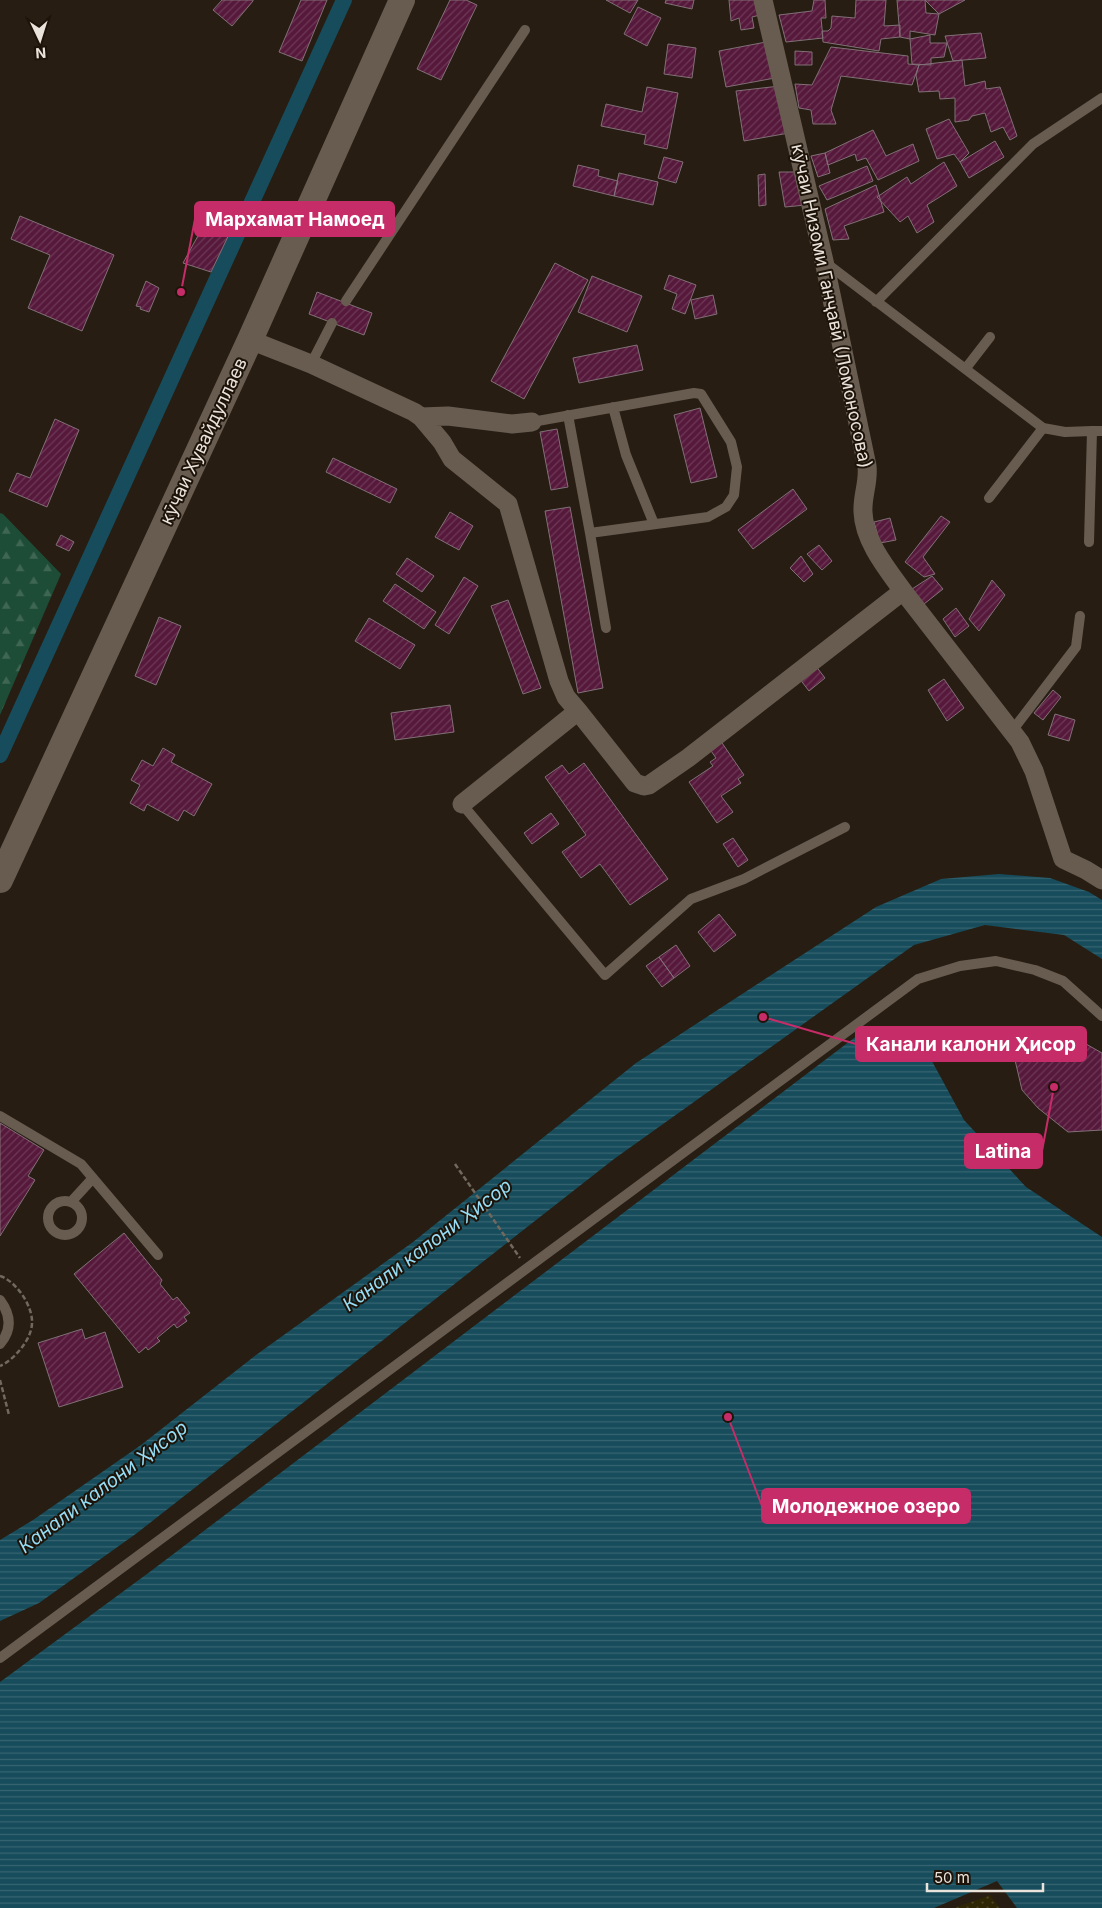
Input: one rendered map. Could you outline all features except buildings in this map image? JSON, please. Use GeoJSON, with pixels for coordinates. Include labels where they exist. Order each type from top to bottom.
{"type":"FeatureCollection","features":[{"type":"Feature","properties":{"kind":"street","name":"кӯчаи Хувайдуллаев"},"geometry":{"type":"LineString","coordinates":[[0,880],[250,340],[402,0]]}},
{"type":"Feature","properties":{"kind":"street","name":"кӯчаи Низоми Ганҷавӣ (Ломоносова)"},"geometry":{"type":"LineString","coordinates":[[764,0],[824,261],[867,466],[868,476],[863,511],[868,537],[903,591],[1012,731],[1028,757],[1064,859],[1102,880]]}},
{"type":"Feature","properties":{"kind":"street"},"geometry":{"type":"LineString","coordinates":[[250,340],[311,364],[404,406],[421,417],[442,442],[452,459],[508,504],[559,681],[566,697],[636,783],[640,785],[649,785],[688,758],[903,591]]}},
{"type":"Feature","properties":{"kind":"street"},"geometry":{"type":"LineString","coordinates":[[421,417],[448,416],[512,424],[532,422]]}},
{"type":"Feature","properties":{"kind":"street"},"geometry":{"type":"LineString","coordinates":[[462,804],[578,711]]}},
{"type":"Feature","properties":{"kind":"lane"},"geometry":{"type":"LineString","coordinates":[[346,301],[525,30]]}},
{"type":"Feature","properties":{"kind":"lane"},"geometry":{"type":"LineString","coordinates":[[876,302],[1033,144],[1102,98]]}},
{"type":"Feature","properties":{"kind":"lane"},"geometry":{"type":"LineString","coordinates":[[824,261],[1044,428],[1065,432],[1097,431],[1089,542]]}},
{"type":"Feature","properties":{"kind":"lane"},"geometry":{"type":"LineString","coordinates":[[311,364],[332,322]]}},
{"type":"Feature","properties":{"kind":"lane"},"geometry":{"type":"LineString","coordinates":[[966,368],[990,337]]}},
{"type":"Feature","properties":{"kind":"lane"},"geometry":{"type":"LineString","coordinates":[[532,422],[694,392],[701,394],[731,442],[737,467],[734,495],[726,507],[708,517],[590,534]]}},
{"type":"Feature","properties":{"kind":"lane"},"geometry":{"type":"LineString","coordinates":[[613,407],[626,455],[654,524]]}},
{"type":"Feature","properties":{"kind":"lane"},"geometry":{"type":"LineString","coordinates":[[568,415],[606,628]]}},
{"type":"Feature","properties":{"kind":"lane"},"geometry":{"type":"LineString","coordinates":[[989,498],[1044,428]]}},
{"type":"Feature","properties":{"kind":"lane"},"geometry":{"type":"LineString","coordinates":[[1012,731],[1076,647],[1080,616]]}},
{"type":"Feature","properties":{"kind":"lane"},"geometry":{"type":"LineString","coordinates":[[462,804],[605,975],[691,899],[760,871],[845,827]]}},
{"type":"Feature","properties":{"kind":"lane"},"geometry":{"type":"LineString","coordinates":[[0,1658],[918,979],[960,966],[996,961],[1035,970],[1063,981],[1102,1016]]}},
{"type":"Feature","properties":{"kind":"lane"},"geometry":{"type":"LineString","coordinates":[[0,1116],[81,1164],[158,1255]]}},
{"type":"Feature","properties":{"kind":"lane"},"geometry":{"type":"LineString","coordinates":[[71,1202],[93,1178]]}},
{"type":"Feature","properties":{"kind":"lane"},"geometry":{"type":"LineString","coordinates":[[0,1300],[6,1309],[9,1319],[9,1329],[0,1344]]}},
{"type":"Feature","properties":{"kind":"path"},"geometry":{"type":"LineString","coordinates":[[455,1164],[527,1268]]}},
{"type":"Feature","properties":{"kind":"path"},"geometry":{"type":"LineString","coordinates":[[0,1380],[9,1415]]}},
{"type":"Feature","properties":{"kind":"green space"},"geometry":{"type":"Polygon","coordinates":[[[0,513],[61,574],[0,715],[0,513]]]}},
{"type":"Feature","properties":{"kind":"sand"},"geometry":{"type":"Polygon","coordinates":[[[990,1895],[1000,1908],[954,1908],[990,1895]]]}},
{"type":"Feature","properties":{"kind":"water"},"geometry":{"type":"Polygon","coordinates":[[[999,874],[1050,878],[1089,892],[1102,900],[1102,959],[1064,935],[985,925],[914,945],[614,1159],[137,1533],[39,1603],[0,1621],[0,1540],[33,1520],[141,1445],[256,1355],[413,1242],[636,1063],[876,907],[941,879],[999,874]]]}},
{"type":"Feature","properties":{"kind":"water"},"geometry":{"type":"Polygon","coordinates":[[[888,1027],[921,1041],[964,1120],[1026,1187],[1102,1237],[1102,1908],[1017,1908],[997,1881],[934,1908],[0,1908],[0,1682],[151,1571],[858,1035],[888,1027]]]}},
{"type":"Feature","properties":{"kind":"waterway"},"geometry":{"type":"LineString","coordinates":[[0,755],[344,0]]}},
{"type":"Feature","properties":{"kind":"place","name":"Мархамат Намоед"},"geometry":{"type":"Point","coordinates":[181,292]}},
{"type":"Feature","properties":{"kind":"place","name":"Канали калони Ҳисор"},"geometry":{"type":"Point","coordinates":[763,1017]}},
{"type":"Feature","properties":{"kind":"place","name":"Latina"},"geometry":{"type":"Point","coordinates":[1054,1087]}},
{"type":"Feature","properties":{"kind":"place","name":"Молодежное озеро"},"geometry":{"type":"Point","coordinates":[728,1417]}}]}
